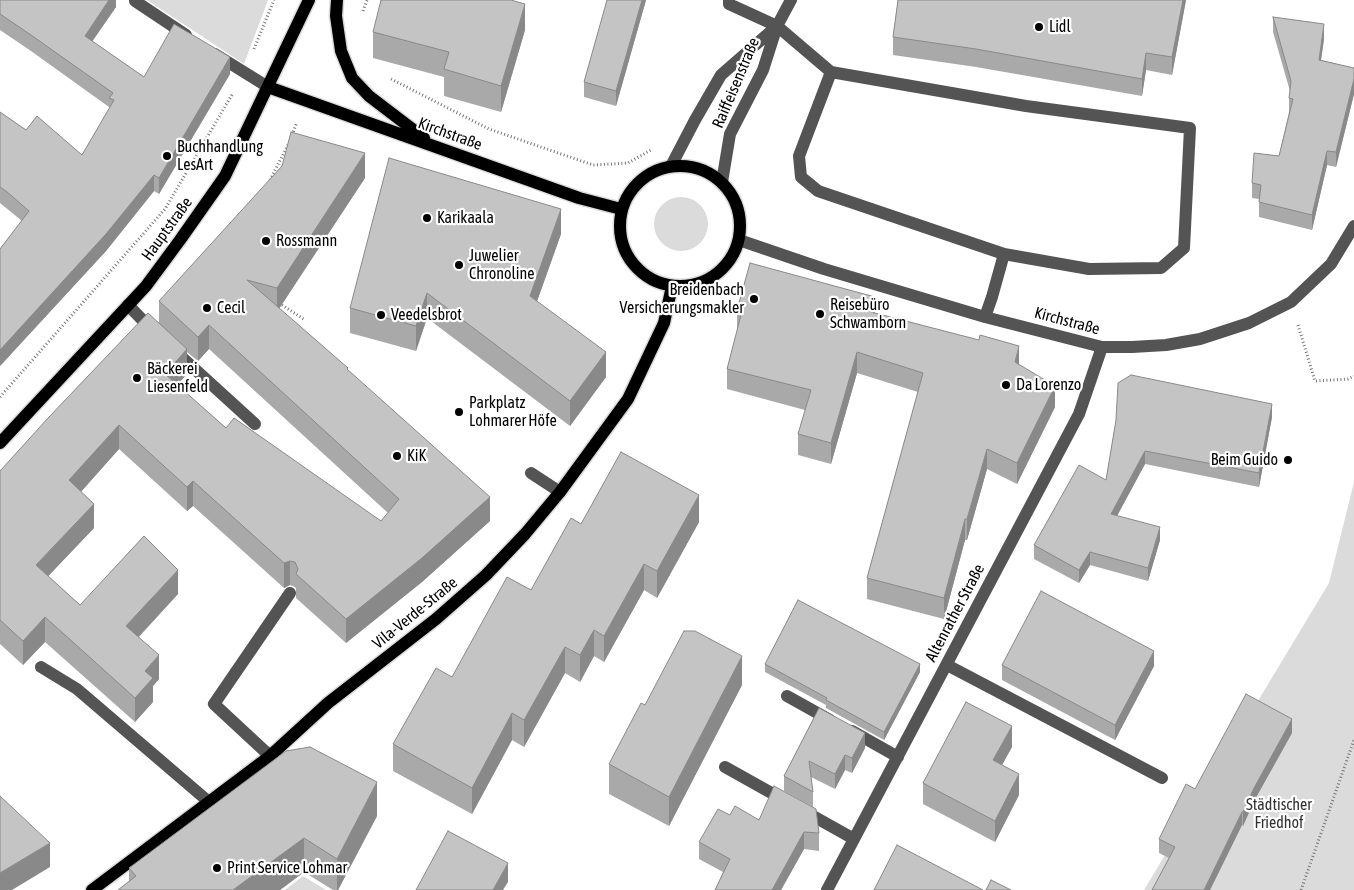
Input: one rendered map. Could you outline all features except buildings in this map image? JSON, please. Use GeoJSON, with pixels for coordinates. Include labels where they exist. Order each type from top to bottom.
{"type":"FeatureCollection","features":[{"type":"Feature","properties":{"kind":"main road","name":"Hauptstraße"},"geometry":{"type":"LineString","coordinates":[[0,443],[146,286],[225,176],[309,0]]}},
{"type":"Feature","properties":{"kind":"main road"},"geometry":{"type":"LineString","coordinates":[[337,0],[336,16],[341,51],[352,78],[369,96],[434,146]]}},
{"type":"Feature","properties":{"kind":"main road","name":"Kirchstraße"},"geometry":{"type":"LineString","coordinates":[[268,87],[579,198],[621,208]]}},
{"type":"Feature","properties":{"kind":"main road"},"geometry":{"type":"LineString","coordinates":[[671,166],[690,166],[707,171],[722,182],[732,194],[741,224],[739,240],[730,260],[714,276],[694,285],[672,286],[652,280],[635,267],[624,250],[619,229],[621,208],[632,188],[650,173],[671,166]]}},
{"type":"Feature","properties":{"kind":"main road","name":"Vila-Verde-Straße"},"geometry":{"type":"LineString","coordinates":[[92,890],[270,756],[328,703],[436,619],[486,576],[525,534],[560,492],[628,398],[664,323],[672,286]]}},
{"type":"Feature","properties":{"kind":"street"},"geometry":{"type":"LineString","coordinates":[[729,0],[729,4],[777,26],[831,72],[1017,104],[1190,128],[1184,248],[1161,268],[1088,269],[1004,254],[818,191],[802,177],[799,156],[831,72]]}},
{"type":"Feature","properties":{"kind":"street","name":"Raiffeisenstraße"},"geometry":{"type":"LineString","coordinates":[[722,182],[730,134],[763,70],[777,26],[791,0]]}},
{"type":"Feature","properties":{"kind":"street"},"geometry":{"type":"LineString","coordinates":[[135,1],[268,87]]}},
{"type":"Feature","properties":{"kind":"street","name":"Raiffeisenstraße"},"geometry":{"type":"LineString","coordinates":[[671,166],[721,75],[777,26]]}},
{"type":"Feature","properties":{"kind":"street","name":"Kirchstraße"},"geometry":{"type":"LineString","coordinates":[[739,240],[824,269],[985,316],[1102,347],[1132,347],[1166,345],[1200,339],[1249,323],[1291,302],[1331,264],[1354,226]]}},
{"type":"Feature","properties":{"kind":"street"},"geometry":{"type":"LineString","coordinates":[[985,316],[1004,254]]}},
{"type":"Feature","properties":{"kind":"street"},"geometry":{"type":"LineString","coordinates":[[128,305],[164,341],[255,424]]}},
{"type":"Feature","properties":{"kind":"street","name":"Altenrather Straße"},"geometry":{"type":"LineString","coordinates":[[827,890],[1079,414],[1102,347]]}},
{"type":"Feature","properties":{"kind":"street"},"geometry":{"type":"LineString","coordinates":[[531,473],[560,492]]}},
{"type":"Feature","properties":{"kind":"street"},"geometry":{"type":"LineString","coordinates":[[270,756],[214,704],[290,593]]}},
{"type":"Feature","properties":{"kind":"street"},"geometry":{"type":"LineString","coordinates":[[947,664],[1162,778]]}},
{"type":"Feature","properties":{"kind":"street"},"geometry":{"type":"LineString","coordinates":[[41,667],[77,689],[209,802]]}},
{"type":"Feature","properties":{"kind":"street"},"geometry":{"type":"LineString","coordinates":[[787,696],[898,756]]}},
{"type":"Feature","properties":{"kind":"street"},"geometry":{"type":"LineString","coordinates":[[725,767],[854,839]]}},
{"type":"Feature","properties":{"kind":"path"},"geometry":{"type":"LineString","coordinates":[[0,397],[165,209],[244,72],[274,0]]}},
{"type":"Feature","properties":{"kind":"path"},"geometry":{"type":"LineString","coordinates":[[389,78],[489,129],[593,165],[628,163],[658,146]]}},
{"type":"Feature","properties":{"kind":"path"},"geometry":{"type":"LineString","coordinates":[[1291,302],[1314,381],[1348,379],[1354,376]]}},
{"type":"Feature","properties":{"kind":"path"},"geometry":{"type":"LineString","coordinates":[[282,305],[305,320]]}},
{"type":"Feature","properties":{"kind":"path"},"geometry":{"type":"LineString","coordinates":[[1301,890],[1354,740]]}},
{"type":"Feature","properties":{"kind":"green space"},"geometry":{"type":"Polygon","coordinates":[[[147,0],[268,0],[244,64],[147,0]]]}},
{"type":"Feature","properties":{"kind":"green space"},"geometry":{"type":"Polygon","coordinates":[[[676,197],[686,197],[696,201],[704,209],[708,224],[704,239],[696,247],[686,251],[676,251],[666,247],[658,239],[654,229],[654,219],[658,209],[666,201],[676,197]]]}},
{"type":"Feature","properties":{"kind":"green space","name":"Städtischer Friedhof"},"geometry":{"type":"Polygon","coordinates":[[[1354,482],[1354,890],[1144,890],[1329,583],[1354,482]]]}},
{"type":"Feature","properties":{"kind":"green space"},"geometry":{"type":"Polygon","coordinates":[[[303,876],[326,890],[285,890],[303,876]]]}},
{"type":"Feature","properties":{"kind":"place","name":"Lidl"},"geometry":{"type":"Point","coordinates":[1039,27]}},
{"type":"Feature","properties":{"kind":"place","name":"Buchhandlung LesArt"},"geometry":{"type":"Point","coordinates":[167,156]}},
{"type":"Feature","properties":{"kind":"place","name":"Karikaala"},"geometry":{"type":"Point","coordinates":[427,218]}},
{"type":"Feature","properties":{"kind":"place","name":"Rossmann"},"geometry":{"type":"Point","coordinates":[266,241]}},
{"type":"Feature","properties":{"kind":"place","name":"Juwelier Chronoline"},"geometry":{"type":"Point","coordinates":[459,265]}},
{"type":"Feature","properties":{"kind":"place","name":"Breidenbach Versicherungsmakler"},"geometry":{"type":"Point","coordinates":[754,299]}},
{"type":"Feature","properties":{"kind":"place","name":"Cecil"},"geometry":{"type":"Point","coordinates":[207,308]}},
{"type":"Feature","properties":{"kind":"place","name":"Reisebüro Schwamborn"},"geometry":{"type":"Point","coordinates":[820,314]}},
{"type":"Feature","properties":{"kind":"place","name":"Veedelsbrot"},"geometry":{"type":"Point","coordinates":[381,315]}},
{"type":"Feature","properties":{"kind":"place","name":"Bäckerei Liesenfeld"},"geometry":{"type":"Point","coordinates":[137,378]}},
{"type":"Feature","properties":{"kind":"place","name":"Da Lorenzo"},"geometry":{"type":"Point","coordinates":[1006,385]}},
{"type":"Feature","properties":{"kind":"place","name":"Parkplatz Lohmarer Höfe"},"geometry":{"type":"Point","coordinates":[459,412]}},
{"type":"Feature","properties":{"kind":"place","name":"KiK"},"geometry":{"type":"Point","coordinates":[397,456]}},
{"type":"Feature","properties":{"kind":"place","name":"Beim Guido"},"geometry":{"type":"Point","coordinates":[1288,460]}},
{"type":"Feature","properties":{"kind":"place","name":"Print Service Lohmar"},"geometry":{"type":"Point","coordinates":[217,868]}}]}
